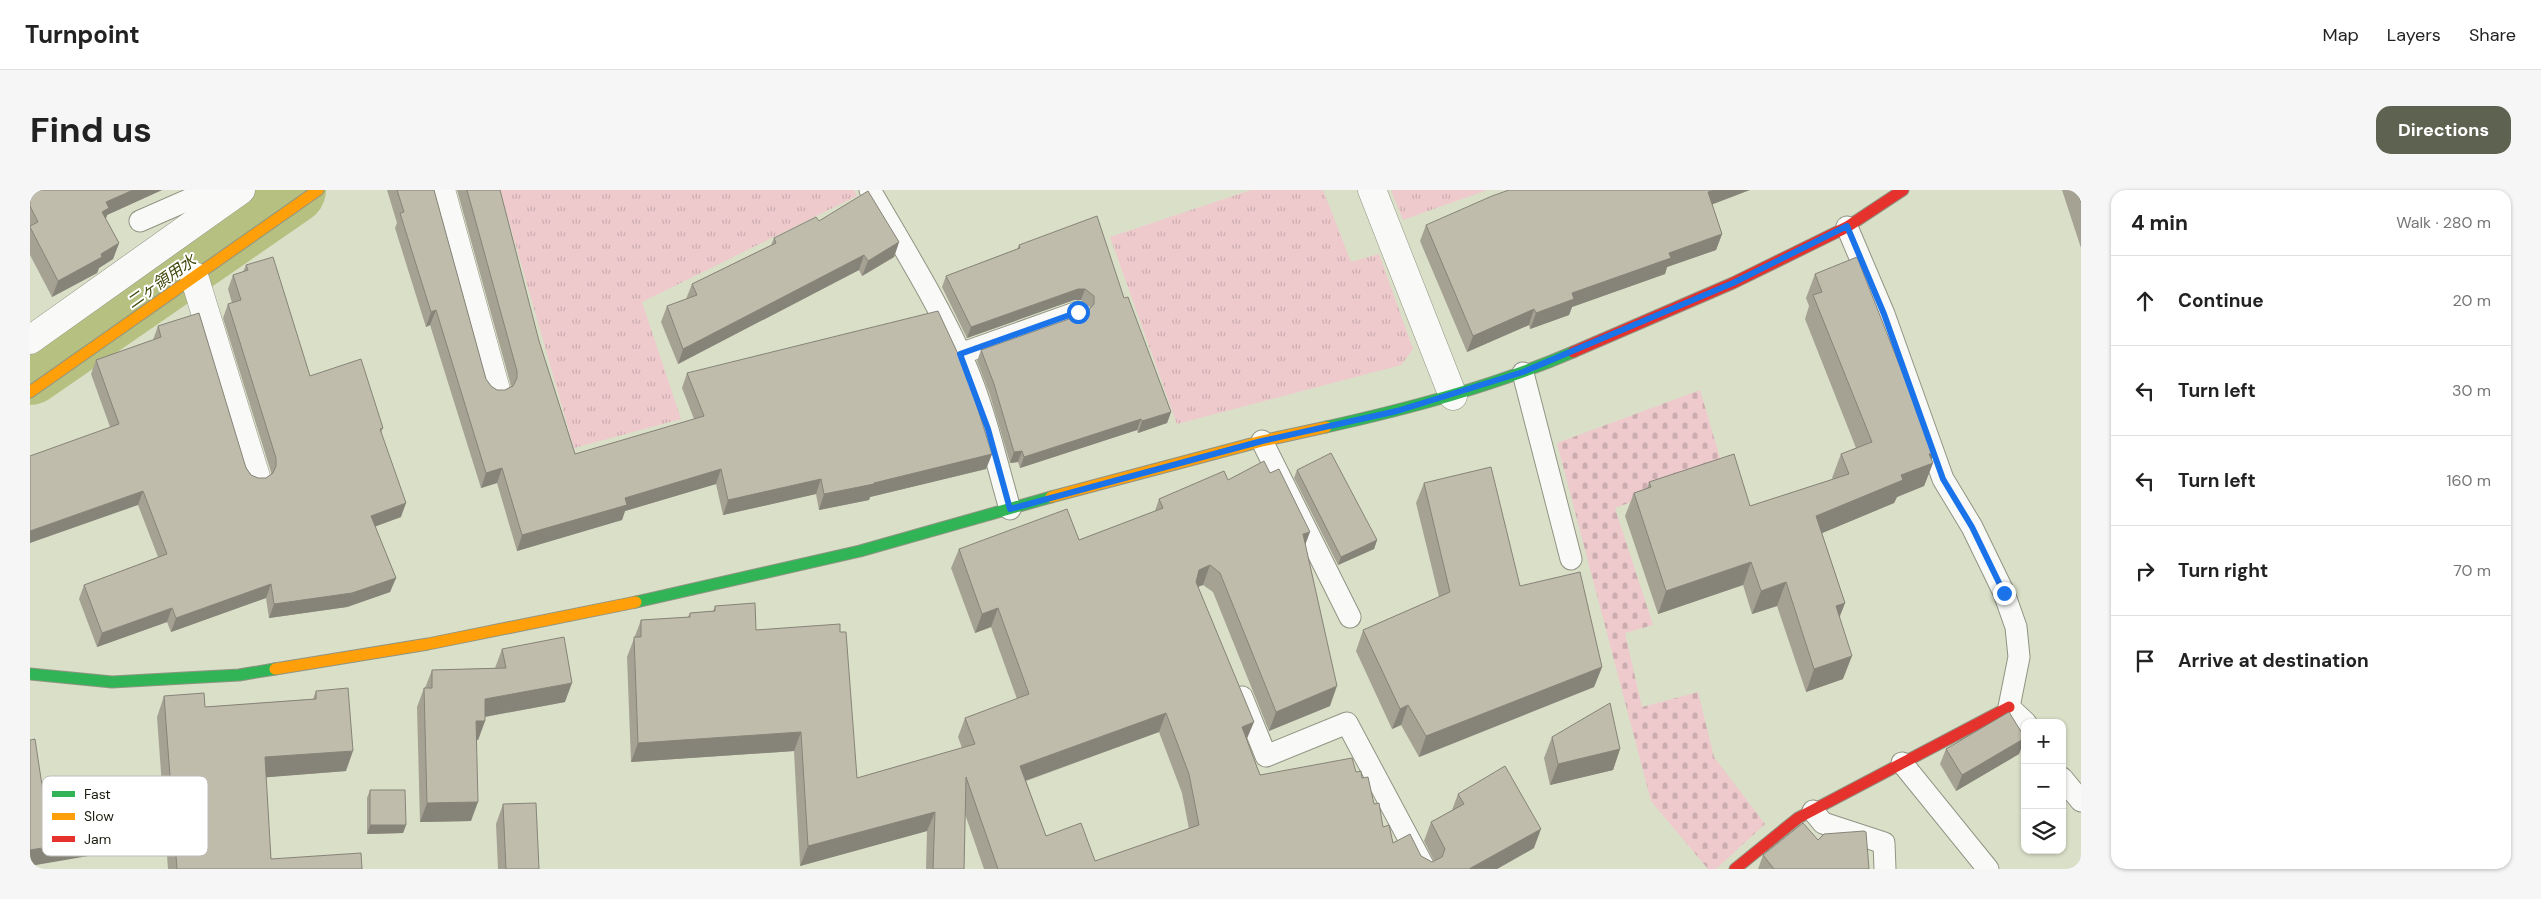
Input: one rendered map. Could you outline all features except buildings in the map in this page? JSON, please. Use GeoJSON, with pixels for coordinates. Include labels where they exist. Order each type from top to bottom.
{"type":"FeatureCollection","features":[{"type":"Feature","properties":{"kind":"street"},"geometry":{"type":"LineString","coordinates":[[30,392],[318,190]]}},
{"type":"Feature","properties":{"kind":"street"},"geometry":{"type":"LineString","coordinates":[[441,190],[496,390]]}},
{"type":"Feature","properties":{"kind":"street"},"geometry":{"type":"LineString","coordinates":[[1372,190],[1453,396]]}},
{"type":"Feature","properties":{"kind":"street"},"geometry":{"type":"LineString","coordinates":[[30,674],[112,682],[240,675],[416,646],[675,594],[860,551],[1262,441],[1453,396],[1523,372],[1733,283],[1847,226],[1903,190]]}},
{"type":"Feature","properties":{"kind":"street"},"geometry":{"type":"LineString","coordinates":[[30,340],[223,193]]}},
{"type":"Feature","properties":{"kind":"street"},"geometry":{"type":"LineString","coordinates":[[194,276],[256,477]]}},
{"type":"Feature","properties":{"kind":"street"},"geometry":{"type":"LineString","coordinates":[[1735,869],[1798,818],[2009,707]]}},
{"type":"Feature","properties":{"kind":"lane"},"geometry":{"type":"LineString","coordinates":[[870,190],[939,310],[960,354],[988,429],[1010,509]]}},
{"type":"Feature","properties":{"kind":"lane"},"geometry":{"type":"LineString","coordinates":[[140,220],[223,193]]}},
{"type":"Feature","properties":{"kind":"lane"},"geometry":{"type":"LineString","coordinates":[[1847,226],[1884,314],[1943,479],[1972,527],[2004,593],[2016,627],[2019,657],[2009,707],[2022,719]]}},
{"type":"Feature","properties":{"kind":"lane"},"geometry":{"type":"LineString","coordinates":[[960,354],[1078,312]]}},
{"type":"Feature","properties":{"kind":"lane"},"geometry":{"type":"LineString","coordinates":[[1523,372],[1571,559]]}},
{"type":"Feature","properties":{"kind":"lane"},"geometry":{"type":"LineString","coordinates":[[1262,441],[1350,617]]}},
{"type":"Feature","properties":{"kind":"lane"},"geometry":{"type":"LineString","coordinates":[[1234,676],[1266,756],[1346,723],[1425,869]]}},
{"type":"Feature","properties":{"kind":"lane"},"geometry":{"type":"LineString","coordinates":[[1902,763],[1988,869]]}},
{"type":"Feature","properties":{"kind":"lane"},"geometry":{"type":"LineString","coordinates":[[2066,783],[2081,801]]}},
{"type":"Feature","properties":{"kind":"lane"},"geometry":{"type":"LineString","coordinates":[[1813,811],[1823,823],[1884,843],[1885,869]]}},
{"type":"Feature","properties":{"kind":"green space"},"geometry":{"type":"Polygon","coordinates":[[[500,190],[854,190],[857,196],[642,302],[681,419],[574,448],[500,190]]]}},
{"type":"Feature","properties":{"kind":"green space"},"geometry":{"type":"Polygon","coordinates":[[[1251,190],[1323,190],[1351,262],[1379,254],[1413,349],[1401,365],[1177,424],[1110,237],[1251,190]]]}},
{"type":"Feature","properties":{"kind":"green space"},"geometry":{"type":"Polygon","coordinates":[[[1391,190],[1487,190],[1403,220],[1391,190]]]}},
{"type":"Feature","properties":{"kind":"green space"},"geometry":{"type":"Polygon","coordinates":[[[1700,390],[1723,468],[1615,508],[1653,625],[1625,633],[1642,707],[1698,692],[1714,757],[1765,824],[1716,869],[1708,869],[1651,801],[1557,443],[1700,390]]]}},
{"type":"Feature","properties":{"kind":"waterway","name":"二ヶ領用水"},"geometry":{"type":"LineString","coordinates":[[30,371],[292,190]]}},
{"type":"Feature","properties":{"kind":"traffic: fast"},"geometry":{"type":"LineString","coordinates":[[1326,427],[1483,386],[1573,352]]}},
{"type":"Feature","properties":{"kind":"traffic: fast"},"geometry":{"type":"LineString","coordinates":[[636,602],[860,551],[1051,497]]}},
{"type":"Feature","properties":{"kind":"traffic: fast"},"geometry":{"type":"LineString","coordinates":[[30,674],[112,682],[239,675],[275,669]]}},
{"type":"Feature","properties":{"kind":"traffic: slow"},"geometry":{"type":"LineString","coordinates":[[30,392],[318,190]]}},
{"type":"Feature","properties":{"kind":"traffic: slow"},"geometry":{"type":"LineString","coordinates":[[1051,497],[1262,441],[1326,427]]}},
{"type":"Feature","properties":{"kind":"traffic: slow"},"geometry":{"type":"LineString","coordinates":[[275,669],[428,644],[636,602]]}},
{"type":"Feature","properties":{"kind":"traffic: jam"},"geometry":{"type":"LineString","coordinates":[[1573,352],[1733,283],[1847,227],[1903,190]]}},
{"type":"Feature","properties":{"kind":"traffic: jam"},"geometry":{"type":"LineString","coordinates":[[1735,869],[1798,818],[2009,707]]}},
{"type":"Feature","properties":{"kind":"route"},"geometry":{"type":"LineString","coordinates":[[1078,312],[960,354],[966,365],[988,429],[1010,509],[1262,441],[1397,411],[1453,396],[1523,372],[1733,283],[1847,226],[1884,314],[1943,479],[1972,527],[2004,593]]}}]}
